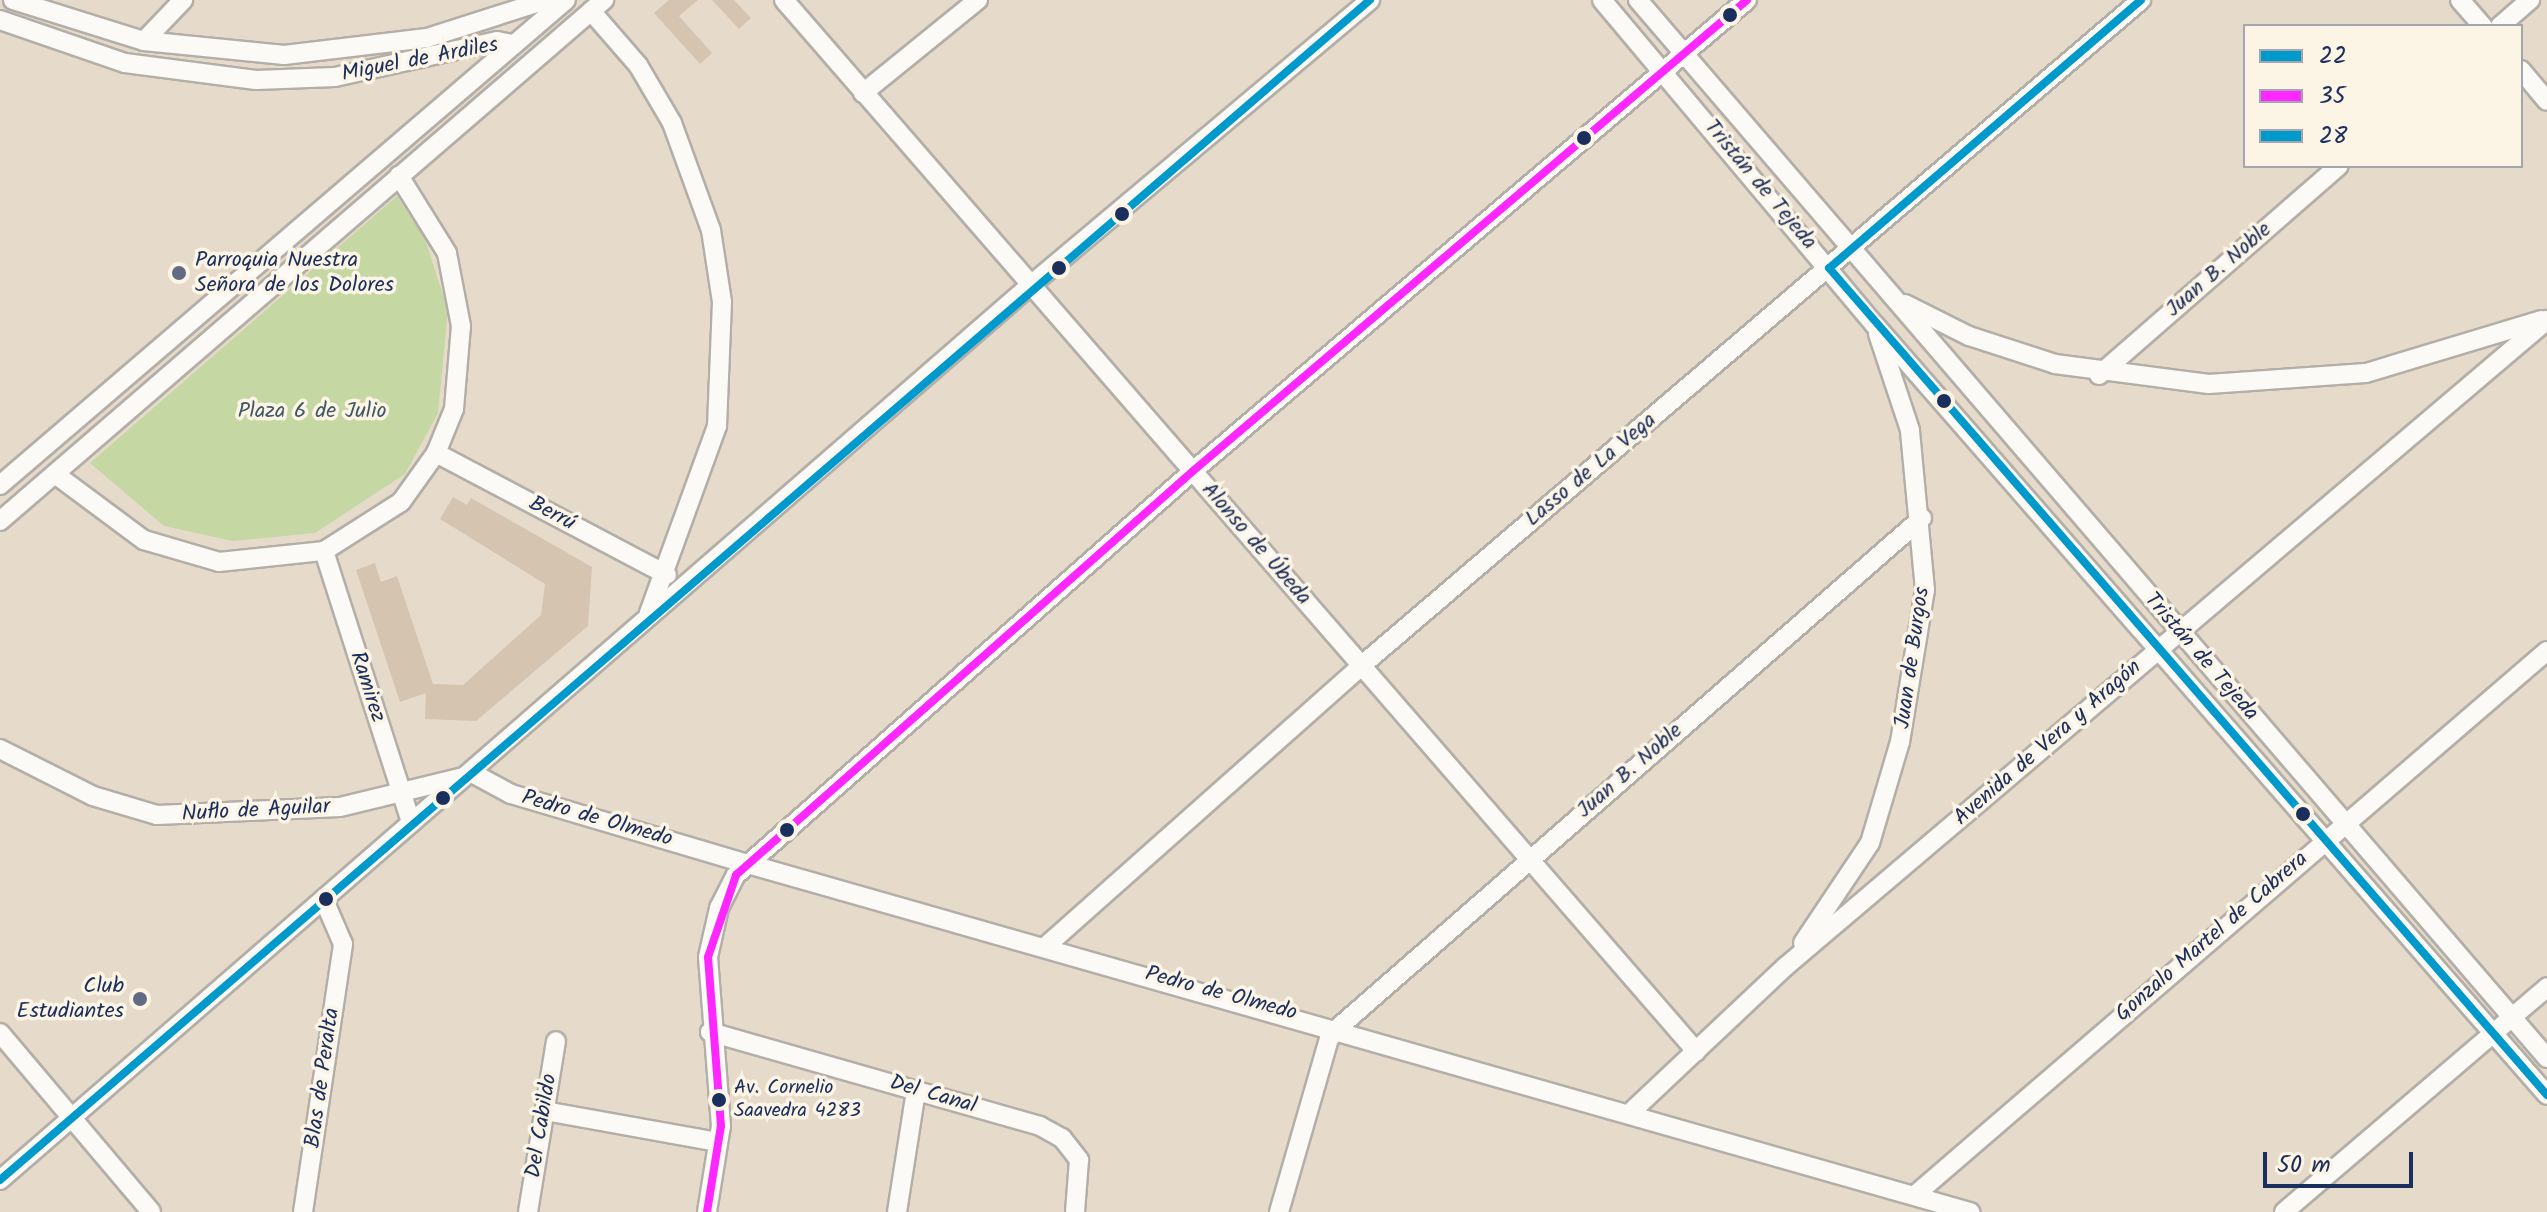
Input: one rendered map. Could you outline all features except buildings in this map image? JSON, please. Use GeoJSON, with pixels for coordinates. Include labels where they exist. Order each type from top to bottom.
{"type":"FeatureCollection","features":[{"type":"Feature","properties":{"kind":"street","name":"Miguel de Ardiles"},"geometry":{"type":"LineString","coordinates":[[13,0],[144,41],[231,53],[330,53],[468,29],[546,0]]}},
{"type":"Feature","properties":{"kind":"street"},"geometry":{"type":"LineString","coordinates":[[144,41],[183,0]]}},
{"type":"Feature","properties":{"kind":"street"},"geometry":{"type":"LineString","coordinates":[[0,485],[566,0]]}},
{"type":"Feature","properties":{"kind":"street","name":"Alonso de Úbeda"},"geometry":{"type":"LineString","coordinates":[[784,0],[1033,283],[1527,860],[1696,1051]]}},
{"type":"Feature","properties":{"kind":"street"},"geometry":{"type":"LineString","coordinates":[[863,93],[978,0]]}},
{"type":"Feature","properties":{"kind":"street"},"geometry":{"type":"LineString","coordinates":[[0,1180],[411,822],[474,774],[646,619],[1033,283],[1370,0]]}},
{"type":"Feature","properties":{"kind":"street","name":"Tristán de Tejeda"},"geometry":{"type":"LineString","coordinates":[[1602,0],[1874,324],[2547,1095]]}},
{"type":"Feature","properties":{"kind":"street","name":"Tristán de Tejeda"},"geometry":{"type":"LineString","coordinates":[[1638,0],[2547,1058]]}},
{"type":"Feature","properties":{"kind":"street"},"geometry":{"type":"LineString","coordinates":[[707,1212],[718,1142],[708,957],[718,910],[748,864],[1193,471],[1747,0]]}},
{"type":"Feature","properties":{"kind":"street","name":"Lasso de La Vega"},"geometry":{"type":"LineString","coordinates":[[1046,946],[1361,666],[2141,0]]}},
{"type":"Feature","properties":{"kind":"street"},"geometry":{"type":"LineString","coordinates":[[2460,0],[2481,24]]}},
{"type":"Feature","properties":{"kind":"street"},"geometry":{"type":"LineString","coordinates":[[2502,24],[2530,0]]}},
{"type":"Feature","properties":{"kind":"street"},"geometry":{"type":"LineString","coordinates":[[0,521],[598,6],[672,123],[711,230],[722,302],[717,426],[667,575],[646,619]]}},
{"type":"Feature","properties":{"kind":"street","name":"Miguel de Ardiles"},"geometry":{"type":"LineString","coordinates":[[0,20],[125,63],[256,80],[335,77],[497,41],[513,44]]}},
{"type":"Feature","properties":{"kind":"street"},"geometry":{"type":"LineString","coordinates":[[2523,72],[2547,101]]}},
{"type":"Feature","properties":{"kind":"street","name":"Juan B. Noble"},"geometry":{"type":"LineString","coordinates":[[2099,375],[2337,168]]}},
{"type":"Feature","properties":{"kind":"street"},"geometry":{"type":"LineString","coordinates":[[55,474],[107,519],[177,553],[251,563],[324,551],[401,502],[436,453],[458,387],[460,303],[437,231],[399,176]]}},
{"type":"Feature","properties":{"kind":"street"},"geometry":{"type":"LineString","coordinates":[[1895,300],[1969,336],[2099,375],[2209,384],[2366,373],[2547,319]]}},
{"type":"Feature","properties":{"kind":"street","name":"Avenida de Vera y Aragón"},"geometry":{"type":"LineString","coordinates":[[1630,1113],[1785,967],[2547,319]]}},
{"type":"Feature","properties":{"kind":"street","name":"Juan de Burgos"},"geometry":{"type":"LineString","coordinates":[[1785,967],[1849,880],[1886,795],[1923,604],[1922,518],[1910,430],[1874,324]]}},
{"type":"Feature","properties":{"kind":"street","name":"Berrú"},"geometry":{"type":"LineString","coordinates":[[436,453],[667,575]]}},
{"type":"Feature","properties":{"kind":"street","name":"Juan B. Noble"},"geometry":{"type":"LineString","coordinates":[[1339,1027],[1922,518]]}},
{"type":"Feature","properties":{"kind":"street","name":"Ramirez"},"geometry":{"type":"LineString","coordinates":[[324,551],[411,822]]}},
{"type":"Feature","properties":{"kind":"street","name":"Gonzalo Martel de Cabrera"},"geometry":{"type":"LineString","coordinates":[[1915,1195],[2547,651]]}},
{"type":"Feature","properties":{"kind":"street","name":"Nuflo de Aguilar"},"geometry":{"type":"LineString","coordinates":[[0,749],[93,796],[157,815],[269,815],[402,794],[474,774]]}},
{"type":"Feature","properties":{"kind":"street","name":"Pedro de Olmedo"},"geometry":{"type":"LineString","coordinates":[[474,774],[511,794],[748,864],[1339,1027],[1970,1212]]}},
{"type":"Feature","properties":{"kind":"street","name":"Blas de Peralta"},"geometry":{"type":"LineString","coordinates":[[303,1212],[343,944],[324,900]]}},
{"type":"Feature","properties":{"kind":"street"},"geometry":{"type":"LineString","coordinates":[[2284,1212],[2547,987]]}},
{"type":"Feature","properties":{"kind":"street"},"geometry":{"type":"LineString","coordinates":[[1279,1212],[1329,1039],[1339,1027]]}},
{"type":"Feature","properties":{"kind":"street","name":"Del Canal"},"geometry":{"type":"LineString","coordinates":[[710,1032],[916,1090],[1062,1138],[1081,1172],[1075,1212]]}},
{"type":"Feature","properties":{"kind":"street"},"geometry":{"type":"LineString","coordinates":[[0,1033],[151,1212]]}},
{"type":"Feature","properties":{"kind":"street","name":"Del Cabildo"},"geometry":{"type":"LineString","coordinates":[[528,1212],[556,1041]]}},
{"type":"Feature","properties":{"kind":"street"},"geometry":{"type":"LineString","coordinates":[[897,1212],[916,1090]]}},
{"type":"Feature","properties":{"kind":"street"},"geometry":{"type":"LineString","coordinates":[[545,1111],[718,1142]]}},
{"type":"Feature","properties":{"kind":"green space","name":"Plaza 6 de Julio"},"geometry":{"type":"Polygon","coordinates":[[[397,196],[425,239],[448,310],[438,413],[405,474],[315,533],[233,541],[164,526],[90,463],[397,196]]]}},
{"type":"Feature","properties":{"kind":"transit line","name":"22"},"geometry":{"type":"LineString","coordinates":[[0,1180],[1370,0]]}},
{"type":"Feature","properties":{"kind":"transit line","name":"35"},"geometry":{"type":"LineString","coordinates":[[707,1212],[721,1126],[708,957],[736,875],[1193,471],[1747,0]]}},
{"type":"Feature","properties":{"kind":"transit line","name":"28"},"geometry":{"type":"LineString","coordinates":[[2141,0],[1829,268],[2547,1095]]}},
{"type":"Feature","properties":{"kind":"place","name":"Parroquia Nuestra Señora de los Dolores"},"geometry":{"type":"Point","coordinates":[179,273]}},
{"type":"Feature","properties":{"kind":"place","name":"Club Estudiantes"},"geometry":{"type":"Point","coordinates":[140,999]}},
{"type":"Feature","properties":{"kind":"place","name":"Av. Cornelio Saavedra 4283"},"geometry":{"type":"Point","coordinates":[719,1100]}}]}
